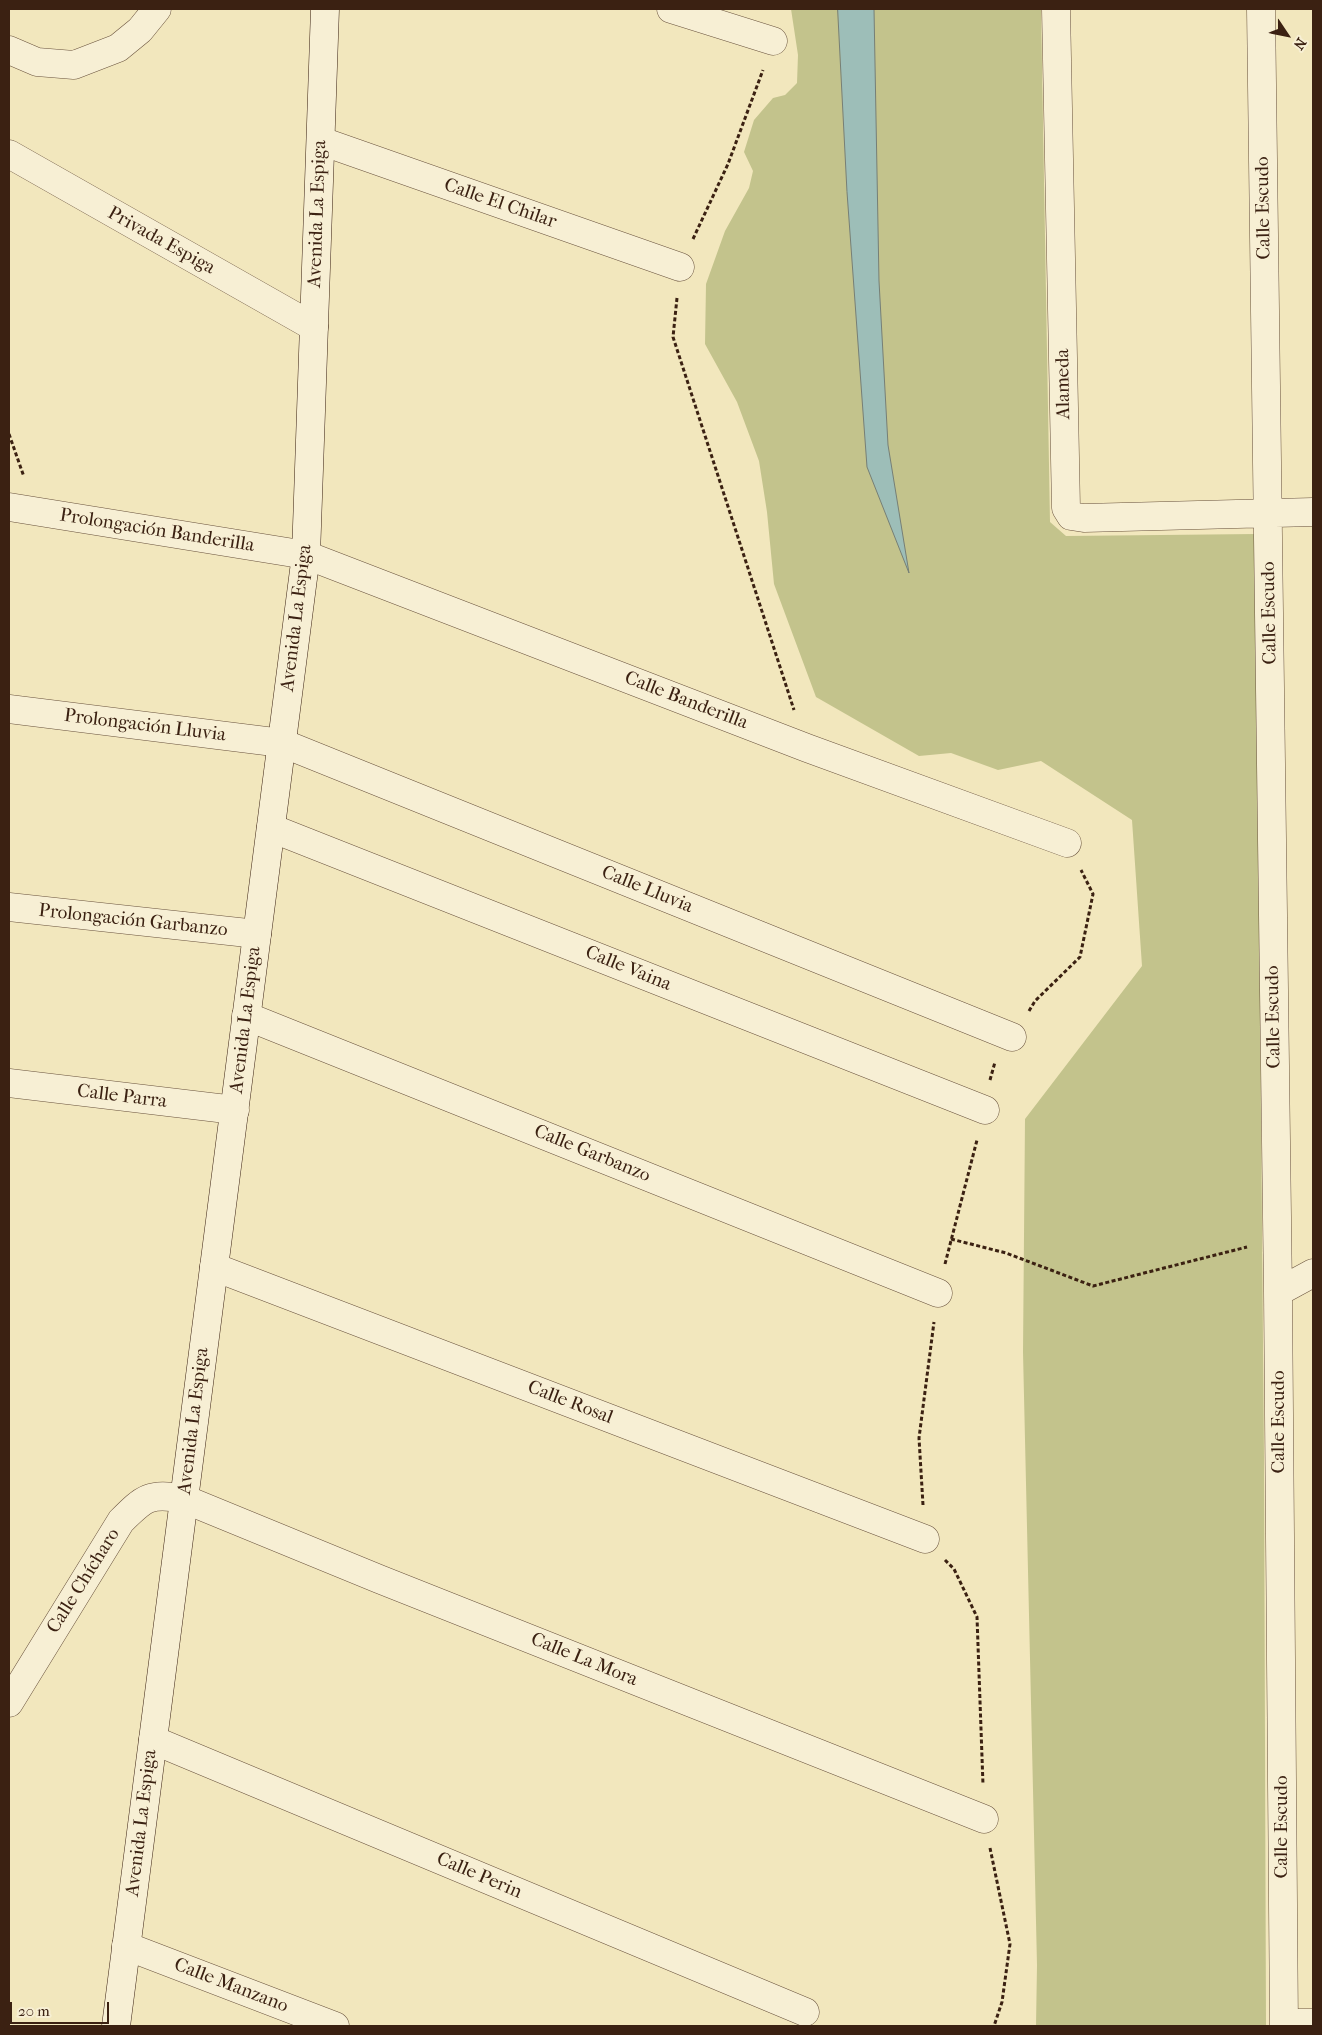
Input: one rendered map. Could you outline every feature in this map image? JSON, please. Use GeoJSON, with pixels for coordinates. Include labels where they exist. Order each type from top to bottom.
{"type":"FeatureCollection","features":[{"type":"Feature","properties":{"kind":"street"},"geometry":{"type":"LineString","coordinates":[[9,50],[37,62],[74,65],[118,48],[140,30],[157,9]]}},
{"type":"Feature","properties":{"kind":"street","name":"Avenida La Espiga"},"geometry":{"type":"LineString","coordinates":[[116,2026],[306,555],[325,9]]}},
{"type":"Feature","properties":{"kind":"street"},"geometry":{"type":"LineString","coordinates":[[671,9],[773,41]]}},
{"type":"Feature","properties":{"kind":"street","name":"Alameda"},"geometry":{"type":"LineString","coordinates":[[1056,9],[1066,508],[1071,516],[1084,518],[1313,512]]}},
{"type":"Feature","properties":{"kind":"street","name":"Calle Escudo"},"geometry":{"type":"LineString","coordinates":[[1261,9],[1278,1292],[1284,2025]]}},
{"type":"Feature","properties":{"kind":"street","name":"Calle El Chilar"},"geometry":{"type":"LineString","coordinates":[[321,141],[680,267]]}},
{"type":"Feature","properties":{"kind":"street","name":"Privada Espiga"},"geometry":{"type":"LineString","coordinates":[[9,154],[314,327]]}},
{"type":"Feature","properties":{"kind":"street","name":"Prolongación Banderilla"},"geometry":{"type":"LineString","coordinates":[[22,509],[306,555]]}},
{"type":"Feature","properties":{"kind":"street","name":"Calle Banderilla"},"geometry":{"type":"LineString","coordinates":[[306,555],[807,748],[1067,843]]}},
{"type":"Feature","properties":{"kind":"street","name":"Prolongación Lluvia"},"geometry":{"type":"LineString","coordinates":[[9,709],[282,743]]}},
{"type":"Feature","properties":{"kind":"street","name":"Calle Lluvia"},"geometry":{"type":"LineString","coordinates":[[282,743],[1012,1037]]}},
{"type":"Feature","properties":{"kind":"street","name":"Calle Vaina"},"geometry":{"type":"LineString","coordinates":[[271,828],[985,1110]]}},
{"type":"Feature","properties":{"kind":"street","name":"Prolongación Garbanzo"},"geometry":{"type":"LineString","coordinates":[[9,907],[257,934]]}},
{"type":"Feature","properties":{"kind":"street","name":"Calle Garbanzo"},"geometry":{"type":"LineString","coordinates":[[246,1016],[938,1293]]}},
{"type":"Feature","properties":{"kind":"street","name":"Calle Parra"},"geometry":{"type":"LineString","coordinates":[[9,1083],[234,1110]]}},
{"type":"Feature","properties":{"kind":"street","name":"Calle Rosal"},"geometry":{"type":"LineString","coordinates":[[214,1267],[925,1539]]}},
{"type":"Feature","properties":{"kind":"street"},"geometry":{"type":"LineString","coordinates":[[1278,1292],[1313,1273]]}},
{"type":"Feature","properties":{"kind":"street","name":"Calle Chícharo"},"geometry":{"type":"LineString","coordinates":[[9,1703],[121,1521],[141,1501],[164,1495],[184,1499]]}},
{"type":"Feature","properties":{"kind":"street","name":"Calle La Mora"},"geometry":{"type":"LineString","coordinates":[[184,1499],[379,1579],[984,1819]]}},
{"type":"Feature","properties":{"kind":"street","name":"Calle Perin"},"geometry":{"type":"LineString","coordinates":[[153,1740],[805,2012]]}},
{"type":"Feature","properties":{"kind":"street","name":"Calle Manzano"},"geometry":{"type":"LineString","coordinates":[[126,1946],[335,2026]]}},
{"type":"Feature","properties":{"kind":"street"},"geometry":{"type":"LineString","coordinates":[[1284,2025],[1313,2023]]}},
{"type":"Feature","properties":{"kind":"path"},"geometry":{"type":"LineString","coordinates":[[773,41],[728,164],[680,267],[673,337],[807,748]]}},
{"type":"Feature","properties":{"kind":"path"},"geometry":{"type":"LineString","coordinates":[[9,434],[22,509]]}},
{"type":"Feature","properties":{"kind":"path"},"geometry":{"type":"LineString","coordinates":[[994,2026],[1002,2002],[1010,1944],[984,1819],[977,1617],[954,1569],[925,1539],[920,1438],[938,1293],[985,1110],[993,1066],[1035,1001],[1080,957],[1093,894],[1067,843]]}},
{"type":"Feature","properties":{"kind":"path"},"geometry":{"type":"LineString","coordinates":[[952,1239],[1006,1252],[1093,1286],[1277,1239]]}},
{"type":"Feature","properties":{"kind":"green space"},"geometry":{"type":"Polygon","coordinates":[[[791,9],[1041,9],[1050,522],[1066,536],[1256,534],[1264,1458],[1266,2026],[1036,2026],[1037,1965],[1023,1352],[1025,1119],[1142,966],[1132,820],[1041,761],[998,770],[951,753],[919,756],[816,697],[774,584],[767,512],[759,461],[737,402],[705,344],[706,284],[725,231],[749,188],[753,171],[744,152],[754,120],[773,98],[785,95],[797,83],[798,55],[791,9]]]}},
{"type":"Feature","properties":{"kind":"water"},"geometry":{"type":"Polygon","coordinates":[[[838,9],[874,9],[879,281],[888,445],[909,573],[867,467],[847,192],[838,9]]]}}]}
